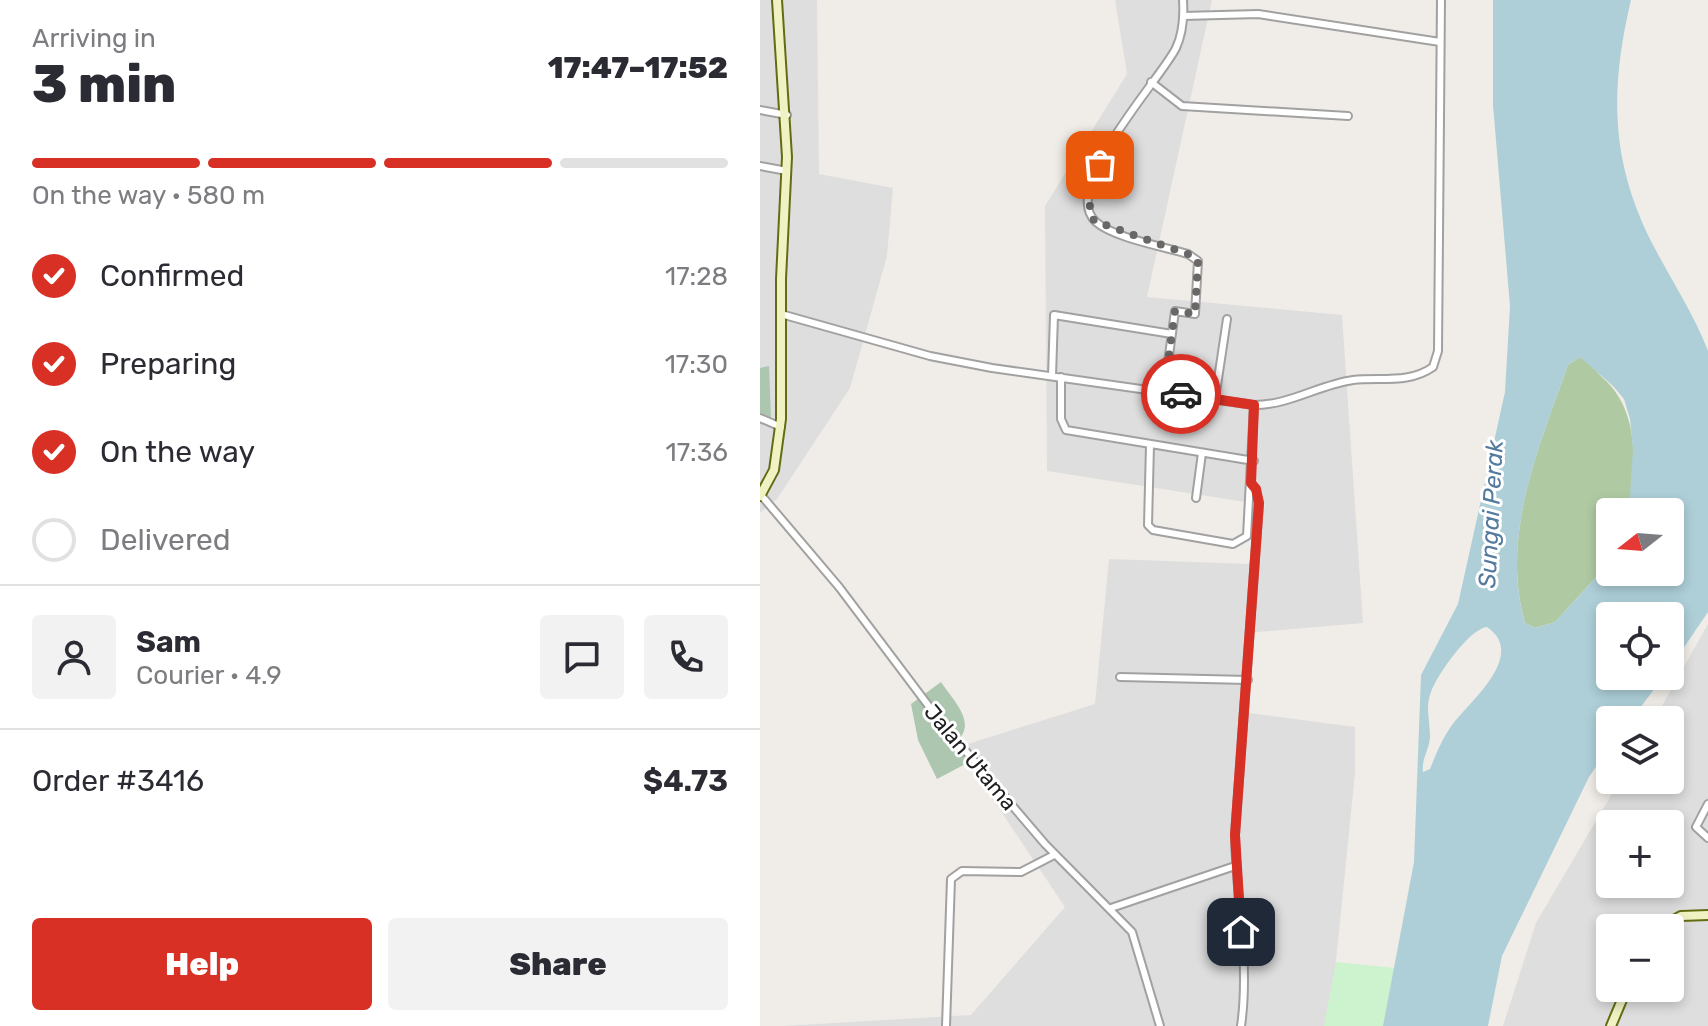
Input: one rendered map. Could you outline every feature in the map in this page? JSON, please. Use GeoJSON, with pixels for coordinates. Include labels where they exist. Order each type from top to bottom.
{"type":"FeatureCollection","features":[{"type":"Feature","properties":{"kind":"main road"},"geometry":{"type":"LineString","coordinates":[[760,496],[774,470],[781,427],[787,115],[777,0]]}},
{"type":"Feature","properties":{"kind":"main road"},"geometry":{"type":"LineString","coordinates":[[1684,916],[1708,915]]}},
{"type":"Feature","properties":{"kind":"main road"},"geometry":{"type":"LineString","coordinates":[[1611,1026],[1621,1002]]}},
{"type":"Feature","properties":{"kind":"street"},"geometry":{"type":"LineString","coordinates":[[1164,392],[1175,311],[1195,314],[1198,261],[1188,254],[1102,226],[1094,221],[1088,208],[1090,188],[1106,152],[1176,48],[1183,0]]}},
{"type":"Feature","properties":{"kind":"street"},"geometry":{"type":"LineString","coordinates":[[781,314],[930,356],[1254,405],[1289,402],[1353,380],[1416,377],[1437,360],[1441,0]]}},
{"type":"Feature","properties":{"kind":"street"},"geometry":{"type":"LineString","coordinates":[[1183,16],[1258,14],[1440,42]]}},
{"type":"Feature","properties":{"kind":"street"},"geometry":{"type":"LineString","coordinates":[[1151,82],[1182,106],[1348,116]]}},
{"type":"Feature","properties":{"kind":"street"},"geometry":{"type":"LineString","coordinates":[[760,110],[787,115]]}},
{"type":"Feature","properties":{"kind":"street"},"geometry":{"type":"LineString","coordinates":[[760,166],[787,171]]}},
{"type":"Feature","properties":{"kind":"street"},"geometry":{"type":"LineString","coordinates":[[1052,376],[1054,315],[1172,334]]}},
{"type":"Feature","properties":{"kind":"street"},"geometry":{"type":"LineString","coordinates":[[1215,399],[1227,319]]}},
{"type":"Feature","properties":{"kind":"street"},"geometry":{"type":"LineString","coordinates":[[1061,377],[1061,419],[1066,430],[1254,461]]}},
{"type":"Feature","properties":{"kind":"street"},"geometry":{"type":"LineString","coordinates":[[1150,445],[1147,517],[1153,530],[1233,544],[1241,541],[1247,536],[1254,461],[1254,405]]}},
{"type":"Feature","properties":{"kind":"street"},"geometry":{"type":"LineString","coordinates":[[760,418],[781,427]]}},
{"type":"Feature","properties":{"kind":"street"},"geometry":{"type":"LineString","coordinates":[[1196,498],[1202,453]]}},
{"type":"Feature","properties":{"kind":"street"},"geometry":{"type":"LineString","coordinates":[[1241,1026],[1244,948],[1235,866],[1259,503],[1256,489],[1251,483]]}},
{"type":"Feature","properties":{"kind":"street","name":"Jalan Utama"},"geometry":{"type":"LineString","coordinates":[[760,496],[832,578],[940,721],[1054,855],[1111,908],[1136,940],[1160,1026]]}},
{"type":"Feature","properties":{"kind":"street"},"geometry":{"type":"LineString","coordinates":[[1120,677],[1248,680]]}},
{"type":"Feature","properties":{"kind":"street"},"geometry":{"type":"LineString","coordinates":[[1708,804],[1696,827],[1708,838]]}},
{"type":"Feature","properties":{"kind":"street"},"geometry":{"type":"LineString","coordinates":[[946,1026],[951,879],[962,871],[1021,872],[1054,855]]}},
{"type":"Feature","properties":{"kind":"street"},"geometry":{"type":"LineString","coordinates":[[1111,908],[1235,866]]}},
{"type":"Feature","properties":{"kind":"shaded area"},"geometry":{"type":"Polygon","coordinates":[[[760,0],[817,0],[819,174],[893,188],[887,256],[850,388],[777,499],[760,513],[760,0]]]}},
{"type":"Feature","properties":{"kind":"shaded area"},"geometry":{"type":"Polygon","coordinates":[[[1115,0],[1212,0],[1147,297],[1342,315],[1363,623],[1247,633],[1242,712],[1355,727],[1355,773],[1334,981],[1324,1026],[783,1026],[971,1015],[1065,907],[958,747],[1095,704],[1109,559],[1249,564],[1265,505],[1047,471],[1045,206],[1127,74],[1115,0]]]}},
{"type":"Feature","properties":{"kind":"shaded area"},"geometry":{"type":"Polygon","coordinates":[[[1708,624],[1708,1026],[1503,1026],[1536,923],[1596,821],[1596,898],[1684,898],[1684,810],[1602,810],[1612,794],[1684,794],[1684,706],[1662,706],[1671,690],[1684,690],[1684,667],[1708,624]]]}},
{"type":"Feature","properties":{"kind":"green space"},"geometry":{"type":"Polygon","coordinates":[[[1580,357],[1590,364],[1615,391],[1624,406],[1634,458],[1631,498],[1596,498],[1596,577],[1555,622],[1535,628],[1525,623],[1518,590],[1520,524],[1535,459],[1568,365],[1580,357]]]}},
{"type":"Feature","properties":{"kind":"green space"},"geometry":{"type":"Polygon","coordinates":[[[769,366],[771,418],[760,413],[760,368],[769,366]]]}},
{"type":"Feature","properties":{"kind":"green space"},"geometry":{"type":"Polygon","coordinates":[[[941,682],[964,718],[965,726],[958,740],[973,760],[937,779],[918,740],[911,704],[941,682]]]}},
{"type":"Feature","properties":{"kind":"green space"},"geometry":{"type":"Polygon","coordinates":[[[1336,962],[1395,968],[1383,1026],[1324,1026],[1336,962]]]}},
{"type":"Feature","properties":{"kind":"water","name":"Sungai Perak"},"geometry":{"type":"Polygon","coordinates":[[[1493,0],[1631,0],[1617,94],[1621,153],[1638,212],[1708,351],[1708,612],[1684,647],[1684,602],[1596,602],[1596,690],[1654,690],[1642,706],[1596,706],[1596,767],[1502,956],[1488,1026],[1383,1026],[1414,862],[1421,675],[1458,604],[1505,392],[1510,306],[1493,105],[1493,0]],[[1580,357],[1568,365],[1535,460],[1526,492],[1517,558],[1518,590],[1525,623],[1535,628],[1555,622],[1596,577],[1596,586],[1684,586],[1684,498],[1630,498],[1633,449],[1630,419],[1624,399],[1580,357]],[[1487,627],[1480,630],[1463,644],[1440,675],[1429,698],[1430,741],[1423,772],[1430,769],[1448,730],[1491,678],[1501,651],[1498,638],[1487,627]]]}},
{"type":"Feature","properties":{"kind":"way so far"},"geometry":{"type":"LineString","coordinates":[[1100,165],[1088,199],[1094,221],[1134,238],[1196,257],[1198,261],[1195,314],[1175,311],[1167,366],[1164,392],[1181,394]]}},
{"type":"Feature","properties":{"kind":"route"},"geometry":{"type":"LineString","coordinates":[[1181,394],[1254,405],[1251,483],[1256,489],[1259,503],[1235,835],[1241,932]]}}]}
